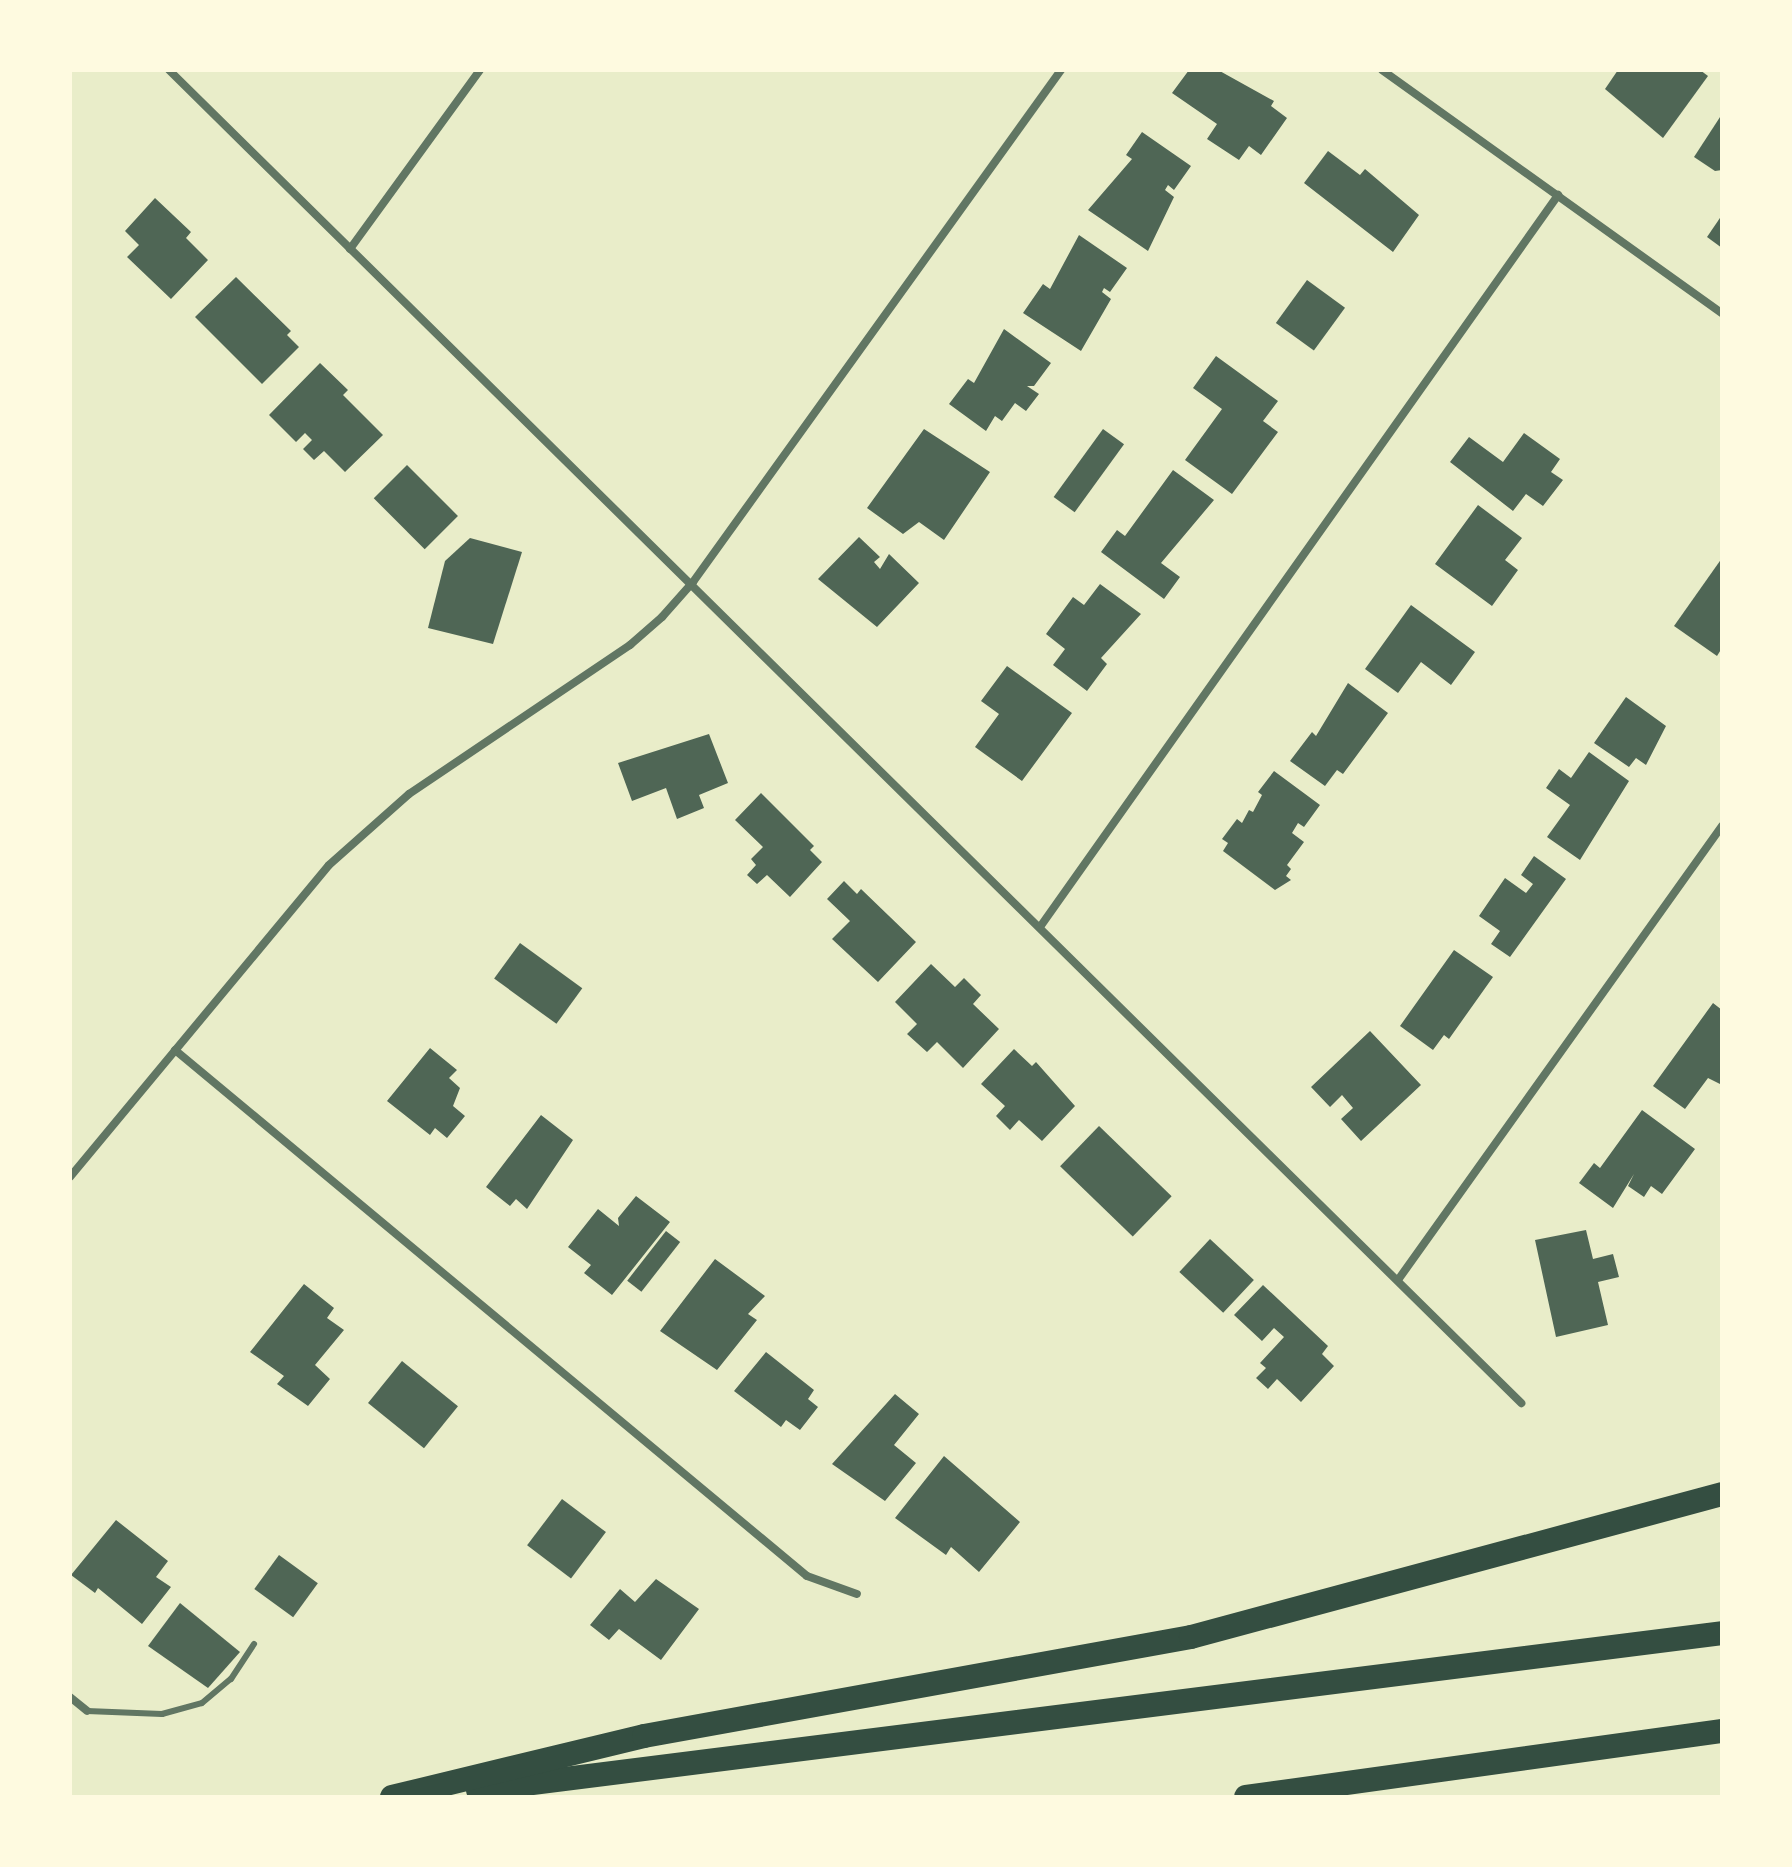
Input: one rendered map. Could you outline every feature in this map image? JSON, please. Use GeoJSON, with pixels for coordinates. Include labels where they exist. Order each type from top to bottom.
{"type":"FeatureCollection","features":[{"type":"Feature","properties":{"kind":"highway"},"geometry":{"type":"LineString","coordinates":[[392,1797],[644,1736],[1191,1637],[1722,1494]]}},
{"type":"Feature","properties":{"kind":"highway"},"geometry":{"type":"LineString","coordinates":[[415,1797],[1722,1633]]}},
{"type":"Feature","properties":{"kind":"highway"},"geometry":{"type":"LineString","coordinates":[[1246,1797],[1722,1731]]}},
{"type":"Feature","properties":{"kind":"street"},"geometry":{"type":"LineString","coordinates":[[169,70],[693,582],[1521,1403]]}},
{"type":"Feature","properties":{"kind":"street"},"geometry":{"type":"LineString","coordinates":[[350,249],[480,70]]}},
{"type":"Feature","properties":{"kind":"street"},"geometry":{"type":"LineString","coordinates":[[70,1177],[329,865],[375,822],[630,645],[693,582],[1061,70]]}},
{"type":"Feature","properties":{"kind":"street"},"geometry":{"type":"LineString","coordinates":[[1382,70],[1722,313]]}},
{"type":"Feature","properties":{"kind":"street"},"geometry":{"type":"LineString","coordinates":[[1040,927],[1558,195]]}},
{"type":"Feature","properties":{"kind":"street"},"geometry":{"type":"LineString","coordinates":[[1398,1280],[1722,826]]}},
{"type":"Feature","properties":{"kind":"street"},"geometry":{"type":"LineString","coordinates":[[175,1050],[807,1576],[857,1594]]}},
{"type":"Feature","properties":{"kind":"street"},"geometry":{"type":"LineString","coordinates":[[70,1697],[87,1711]]}},
{"type":"Feature","properties":{"kind":"lane"},"geometry":{"type":"LineString","coordinates":[[87,1711],[162,1714],[202,1703],[231,1679],[254,1644]]}},
{"type":"Feature","properties":{"kind":"building"},"geometry":{"type":"Polygon","coordinates":[[[1189,70],[1218,70],[1274,101],[1271,106],[1287,118],[1261,155],[1249,146],[1239,160],[1207,139],[1217,124],[1172,93],[1189,70]]]}},
{"type":"Feature","properties":{"kind":"building"},"geometry":{"type":"Polygon","coordinates":[[[1618,70],[1700,70],[1708,76],[1663,138],[1605,89],[1618,70]]]}},
{"type":"Feature","properties":{"kind":"building"},"geometry":{"type":"Polygon","coordinates":[[[1722,114],[1722,170],[1715,171],[1694,157],[1722,114]]]}},
{"type":"Feature","properties":{"kind":"building"},"geometry":{"type":"Polygon","coordinates":[[[1142,132],[1191,166],[1174,190],[1168,185],[1165,190],[1174,197],[1148,251],[1088,210],[1132,159],[1126,155],[1142,132]]]}},
{"type":"Feature","properties":{"kind":"building"},"geometry":{"type":"Polygon","coordinates":[[[1328,151],[1360,175],[1365,169],[1419,215],[1393,252],[1304,183],[1328,151]]]}},
{"type":"Feature","properties":{"kind":"building"},"geometry":{"type":"Polygon","coordinates":[[[155,198],[191,232],[186,238],[208,260],[171,299],[127,257],[139,245],[125,231],[155,198]]]}},
{"type":"Feature","properties":{"kind":"building"},"geometry":{"type":"Polygon","coordinates":[[[1722,215],[1722,248],[1707,237],[1722,215]]]}},
{"type":"Feature","properties":{"kind":"building"},"geometry":{"type":"Polygon","coordinates":[[[1079,235],[1127,268],[1110,292],[1104,288],[1102,292],[1111,299],[1081,351],[1023,313],[1043,284],[1050,289],[1079,235]]]}},
{"type":"Feature","properties":{"kind":"building"},"geometry":{"type":"Polygon","coordinates":[[[236,277],[291,331],[287,335],[299,347],[262,384],[195,317],[236,277]]]}},
{"type":"Feature","properties":{"kind":"building"},"geometry":{"type":"Polygon","coordinates":[[[1307,280],[1345,308],[1314,351],[1276,323],[1307,280]]]}},
{"type":"Feature","properties":{"kind":"building"},"geometry":{"type":"Polygon","coordinates":[[[1004,329],[1051,363],[1034,386],[1027,386],[1039,394],[1026,411],[1015,403],[1002,421],[995,416],[986,431],[949,404],[968,379],[974,383],[1004,329]]]}},
{"type":"Feature","properties":{"kind":"building"},"geometry":{"type":"Polygon","coordinates":[[[1216,356],[1278,401],[1263,421],[1278,432],[1232,494],[1185,460],[1222,409],[1193,388],[1216,356]]]}},
{"type":"Feature","properties":{"kind":"building"},"geometry":{"type":"Polygon","coordinates":[[[320,363],[348,390],[343,395],[383,435],[345,472],[324,451],[314,460],[303,449],[312,440],[305,433],[296,442],[269,415],[320,363]]]}},
{"type":"Feature","properties":{"kind":"building"},"geometry":{"type":"Polygon","coordinates":[[[924,429],[990,472],[944,540],[919,522],[903,534],[867,508],[924,429]]]}},
{"type":"Feature","properties":{"kind":"building"},"geometry":{"type":"Polygon","coordinates":[[[1103,429],[1124,444],[1075,512],[1054,497],[1103,429]]]}},
{"type":"Feature","properties":{"kind":"building"},"geometry":{"type":"Polygon","coordinates":[[[1524,433],[1560,459],[1551,472],[1563,480],[1543,506],[1526,494],[1513,511],[1450,462],[1469,437],[1503,462],[1524,433]]]}},
{"type":"Feature","properties":{"kind":"building"},"geometry":{"type":"Polygon","coordinates":[[[407,465],[458,516],[425,549],[374,498],[407,465]]]}},
{"type":"Feature","properties":{"kind":"building"},"geometry":{"type":"Polygon","coordinates":[[[1173,470],[1214,500],[1161,563],[1180,577],[1164,599],[1101,552],[1117,530],[1125,536],[1173,470]]]}},
{"type":"Feature","properties":{"kind":"building"},"geometry":{"type":"Polygon","coordinates":[[[1478,505],[1522,538],[1505,560],[1518,570],[1492,606],[1435,564],[1478,505]]]}},
{"type":"Feature","properties":{"kind":"building"},"geometry":{"type":"Polygon","coordinates":[[[859,537],[880,557],[874,562],[880,569],[889,554],[919,583],[877,627],[818,579],[859,537]]]}},
{"type":"Feature","properties":{"kind":"building"},"geometry":{"type":"Polygon","coordinates":[[[470,538],[522,552],[493,644],[428,628],[445,561],[470,538]]]}},
{"type":"Feature","properties":{"kind":"building"},"geometry":{"type":"Polygon","coordinates":[[[1722,558],[1722,648],[1717,656],[1674,626],[1722,558]]]}},
{"type":"Feature","properties":{"kind":"building"},"geometry":{"type":"Polygon","coordinates":[[[1100,584],[1141,614],[1101,658],[1107,664],[1087,691],[1053,665],[1065,649],[1046,634],[1073,597],[1084,605],[1100,584]]]}},
{"type":"Feature","properties":{"kind":"building"},"geometry":{"type":"Polygon","coordinates":[[[1411,605],[1475,652],[1451,685],[1421,662],[1398,693],[1365,669],[1411,605]]]}},
{"type":"Feature","properties":{"kind":"building"},"geometry":{"type":"Polygon","coordinates":[[[1007,666],[1072,713],[1022,781],[975,747],[999,714],[981,701],[1007,666]]]}},
{"type":"Feature","properties":{"kind":"building"},"geometry":{"type":"Polygon","coordinates":[[[1348,683],[1388,713],[1343,774],[1337,770],[1325,786],[1290,761],[1312,732],[1316,736],[1348,683]]]}},
{"type":"Feature","properties":{"kind":"building"},"geometry":{"type":"Polygon","coordinates":[[[1626,697],[1666,726],[1646,765],[1636,758],[1629,767],[1594,743],[1626,697]]]}},
{"type":"Feature","properties":{"kind":"building"},"geometry":{"type":"Polygon","coordinates":[[[709,734],[728,783],[699,795],[704,808],[677,819],[666,788],[632,801],[618,763],[709,734]]]}},
{"type":"Feature","properties":{"kind":"building"},"geometry":{"type":"Polygon","coordinates":[[[1589,752],[1629,781],[1580,860],[1547,837],[1570,805],[1546,788],[1559,769],[1571,778],[1589,752]]]}},
{"type":"Feature","properties":{"kind":"building"},"geometry":{"type":"Polygon","coordinates":[[[1274,771],[1320,805],[1304,827],[1298,823],[1292,833],[1304,842],[1287,865],[1291,869],[1286,876],[1291,880],[1275,890],[1223,851],[1228,843],[1222,839],[1237,819],[1242,823],[1249,810],[1253,812],[1262,795],[1258,792],[1274,771]]]}},
{"type":"Feature","properties":{"kind":"building"},"geometry":{"type":"Polygon","coordinates":[[[761,793],[814,846],[810,850],[822,862],[790,897],[767,875],[757,884],[747,875],[756,865],[751,859],[763,847],[735,820],[761,793]]]}},
{"type":"Feature","properties":{"kind":"building"},"geometry":{"type":"Polygon","coordinates":[[[1534,856],[1566,879],[1510,957],[1491,944],[1500,931],[1479,916],[1505,878],[1526,893],[1533,884],[1521,875],[1534,856]]]}},
{"type":"Feature","properties":{"kind":"building"},"geometry":{"type":"Polygon","coordinates":[[[844,881],[857,894],[861,889],[916,942],[878,982],[832,939],[850,921],[827,899],[844,881]]]}},
{"type":"Feature","properties":{"kind":"building"},"geometry":{"type":"Polygon","coordinates":[[[520,943],[582,988],[556,1024],[494,979],[520,943]]]}},
{"type":"Feature","properties":{"kind":"building"},"geometry":{"type":"Polygon","coordinates":[[[1454,950],[1493,977],[1449,1039],[1444,1035],[1433,1050],[1400,1026],[1454,950]]]}},
{"type":"Feature","properties":{"kind":"building"},"geometry":{"type":"Polygon","coordinates":[[[931,964],[955,987],[964,978],[981,995],[973,1004],[999,1029],[963,1068],[937,1042],[927,1052],[907,1034],[917,1024],[895,1002],[931,964]]]}},
{"type":"Feature","properties":{"kind":"building"},"geometry":{"type":"Polygon","coordinates":[[[1713,1003],[1722,1010],[1722,1085],[1708,1078],[1685,1109],[1653,1086],[1713,1003]]]}},
{"type":"Feature","properties":{"kind":"building"},"geometry":{"type":"Polygon","coordinates":[[[1370,1031],[1421,1085],[1361,1141],[1341,1119],[1353,1108],[1342,1095],[1330,1107],[1311,1087],[1370,1031]]]}},
{"type":"Feature","properties":{"kind":"building"},"geometry":{"type":"Polygon","coordinates":[[[430,1048],[457,1070],[449,1078],[460,1088],[453,1106],[465,1116],[447,1138],[435,1128],[430,1135],[387,1101],[430,1048]]]}},
{"type":"Feature","properties":{"kind":"building"},"geometry":{"type":"Polygon","coordinates":[[[1014,1049],[1032,1066],[1036,1062],[1075,1106],[1042,1141],[1019,1120],[1010,1130],[996,1116],[1005,1106],[981,1084],[1014,1049]]]}},
{"type":"Feature","properties":{"kind":"building"},"geometry":{"type":"Polygon","coordinates":[[[1642,1110],[1695,1149],[1662,1194],[1651,1186],[1644,1197],[1628,1186],[1634,1174],[1613,1208],[1579,1183],[1594,1163],[1600,1168],[1642,1110]]]}},
{"type":"Feature","properties":{"kind":"building"},"geometry":{"type":"Polygon","coordinates":[[[541,1115],[573,1140],[527,1209],[516,1199],[510,1206],[486,1187],[541,1115]]]}},
{"type":"Feature","properties":{"kind":"building"},"geometry":{"type":"Polygon","coordinates":[[[1099,1126],[1172,1196],[1133,1236],[1060,1166],[1099,1126]]]}},
{"type":"Feature","properties":{"kind":"building"},"geometry":{"type":"Polygon","coordinates":[[[636,1196],[670,1222],[612,1295],[584,1273],[591,1265],[568,1247],[598,1209],[619,1226],[618,1218],[636,1196]]]}},
{"type":"Feature","properties":{"kind":"building"},"geometry":{"type":"Polygon","coordinates":[[[1586,1230],[1593,1259],[1613,1254],[1619,1277],[1598,1282],[1608,1325],[1556,1337],[1535,1240],[1586,1230]]]}},
{"type":"Feature","properties":{"kind":"building"},"geometry":{"type":"Polygon","coordinates":[[[666,1231],[680,1242],[641,1292],[627,1281],[666,1231]]]}},
{"type":"Feature","properties":{"kind":"building"},"geometry":{"type":"Polygon","coordinates":[[[1210,1239],[1254,1280],[1223,1313],[1179,1272],[1210,1239]]]}},
{"type":"Feature","properties":{"kind":"building"},"geometry":{"type":"Polygon","coordinates":[[[715,1259],[765,1296],[748,1314],[757,1320],[717,1370],[660,1331],[715,1259]]]}},
{"type":"Feature","properties":{"kind":"building"},"geometry":{"type":"Polygon","coordinates":[[[304,1284],[334,1308],[327,1318],[344,1330],[315,1365],[330,1379],[308,1406],[277,1384],[284,1376],[250,1352],[304,1284]]]}},
{"type":"Feature","properties":{"kind":"building"},"geometry":{"type":"Polygon","coordinates":[[[1263,1285],[1328,1346],[1322,1354],[1334,1366],[1301,1402],[1277,1379],[1268,1389],[1256,1378],[1266,1368],[1260,1363],[1284,1337],[1274,1328],[1262,1341],[1234,1315],[1263,1285]]]}},
{"type":"Feature","properties":{"kind":"building"},"geometry":{"type":"Polygon","coordinates":[[[766,1352],[814,1390],[808,1399],[818,1407],[800,1430],[786,1420],[781,1427],[734,1391],[766,1352]]]}},
{"type":"Feature","properties":{"kind":"building"},"geometry":{"type":"Polygon","coordinates":[[[402,1361],[458,1406],[424,1448],[368,1403],[402,1361]]]}},
{"type":"Feature","properties":{"kind":"building"},"geometry":{"type":"Polygon","coordinates":[[[895,1394],[919,1414],[894,1445],[916,1463],[885,1501],[832,1464],[895,1394]]]}},
{"type":"Feature","properties":{"kind":"building"},"geometry":{"type":"Polygon","coordinates":[[[944,1456],[1020,1522],[979,1572],[951,1547],[946,1555],[895,1518],[944,1456]]]}},
{"type":"Feature","properties":{"kind":"building"},"geometry":{"type":"Polygon","coordinates":[[[562,1499],[606,1532],[571,1578],[527,1545],[562,1499]]]}},
{"type":"Feature","properties":{"kind":"building"},"geometry":{"type":"Polygon","coordinates":[[[116,1520],[168,1561],[156,1577],[171,1587],[142,1624],[98,1588],[95,1593],[71,1575],[116,1520]]]}},
{"type":"Feature","properties":{"kind":"building"},"geometry":{"type":"Polygon","coordinates":[[[279,1555],[318,1583],[293,1617],[254,1589],[279,1555]]]}},
{"type":"Feature","properties":{"kind":"building"},"geometry":{"type":"Polygon","coordinates":[[[656,1579],[699,1609],[661,1660],[619,1629],[609,1640],[590,1625],[620,1589],[635,1602],[656,1579]]]}},
{"type":"Feature","properties":{"kind":"building"},"geometry":{"type":"Polygon","coordinates":[[[180,1603],[240,1652],[208,1688],[148,1646],[180,1603]]]}}]}
